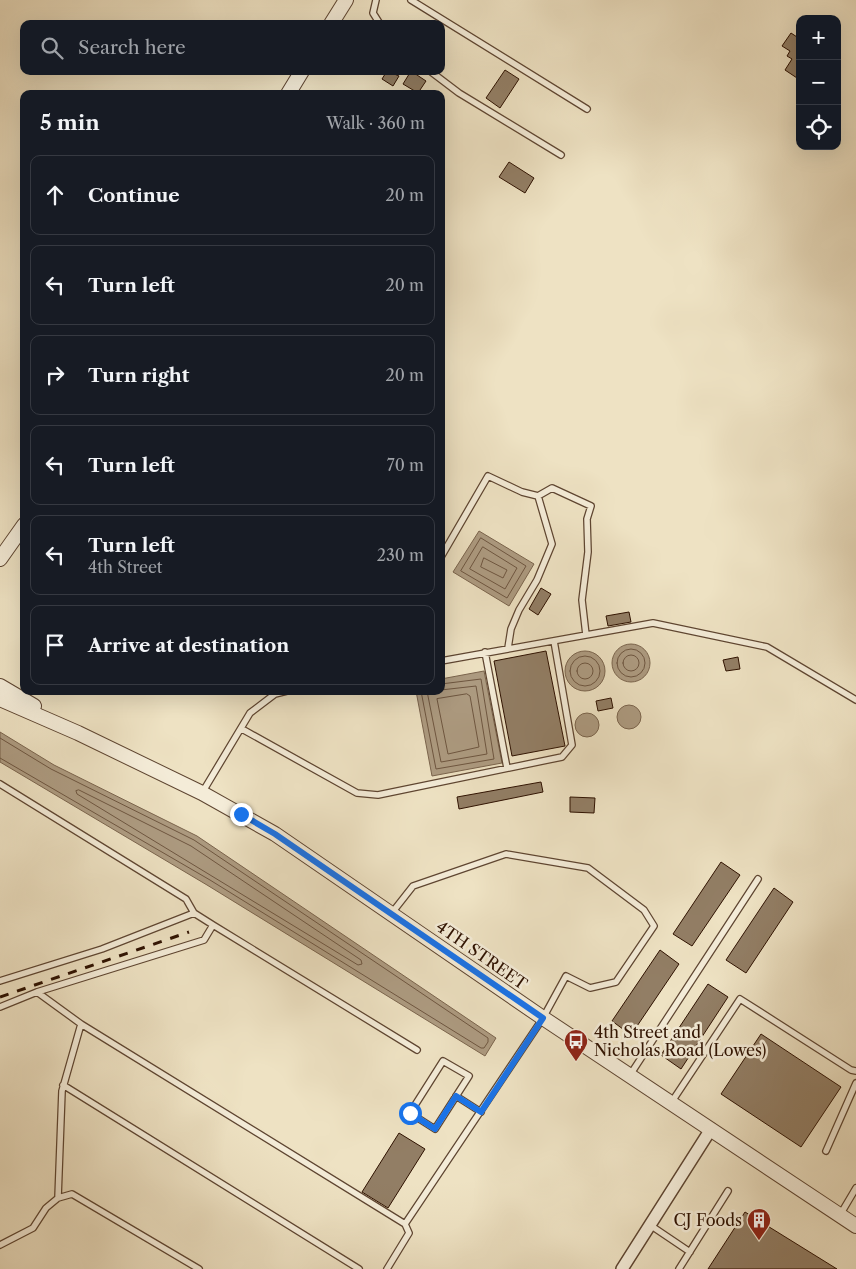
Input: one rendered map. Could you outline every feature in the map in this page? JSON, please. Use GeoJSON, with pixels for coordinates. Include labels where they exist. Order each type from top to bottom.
{"type":"FeatureCollection","features":[{"type":"Feature","properties":{"kind":"street"},"geometry":{"type":"LineString","coordinates":[[334,20],[346,0]]}},
{"type":"Feature","properties":{"kind":"street"},"geometry":{"type":"LineString","coordinates":[[290,90],[300,75]]}},
{"type":"Feature","properties":{"kind":"street"},"geometry":{"type":"LineString","coordinates":[[0,559],[20,531]]}},
{"type":"Feature","properties":{"kind":"street"},"geometry":{"type":"LineString","coordinates":[[0,686],[78,733]]}},
{"type":"Feature","properties":{"kind":"street"},"geometry":{"type":"LineString","coordinates":[[0,699],[78,733]]}},
{"type":"Feature","properties":{"kind":"street","name":"4TH STREET"},"geometry":{"type":"LineString","coordinates":[[78,733],[202,793],[275,834],[543,1018],[856,1226]]}},
{"type":"Feature","properties":{"kind":"street"},"geometry":{"type":"LineString","coordinates":[[622,1269],[711,1129]]}},
{"type":"Feature","properties":{"kind":"lane"},"geometry":{"type":"LineString","coordinates":[[376,0],[373,13],[377,20]]}},
{"type":"Feature","properties":{"kind":"lane"},"geometry":{"type":"LineString","coordinates":[[411,0],[443,20]]}},
{"type":"Feature","properties":{"kind":"lane"},"geometry":{"type":"LineString","coordinates":[[445,21],[587,109]]}},
{"type":"Feature","properties":{"kind":"lane"},"geometry":{"type":"LineString","coordinates":[[435,75],[459,93],[561,155]]}},
{"type":"Feature","properties":{"kind":"lane"},"geometry":{"type":"LineString","coordinates":[[445,550],[488,476],[522,492],[538,496],[552,488],[591,506],[587,519],[588,552],[582,600],[586,635]]}},
{"type":"Feature","properties":{"kind":"lane"},"geometry":{"type":"LineString","coordinates":[[508,648],[511,628],[519,610],[537,580],[552,544],[538,496]]}},
{"type":"Feature","properties":{"kind":"lane"},"geometry":{"type":"LineString","coordinates":[[445,659],[653,623],[767,647],[856,700]]}},
{"type":"Feature","properties":{"kind":"lane"},"geometry":{"type":"LineString","coordinates":[[242,729],[357,793],[378,795],[562,757],[572,745],[554,641]]}},
{"type":"Feature","properties":{"kind":"lane"},"geometry":{"type":"LineString","coordinates":[[486,652],[507,768]]}},
{"type":"Feature","properties":{"kind":"lane"},"geometry":{"type":"LineString","coordinates":[[202,793],[250,713],[274,695]]}},
{"type":"Feature","properties":{"kind":"lane"},"geometry":{"type":"LineString","coordinates":[[0,784],[186,899],[194,914],[417,1050]]}},
{"type":"Feature","properties":{"kind":"lane"},"geometry":{"type":"LineString","coordinates":[[391,914],[413,886],[506,854],[588,868],[644,910],[654,926],[616,982],[590,988],[566,976],[543,1018],[405,1224]]}},
{"type":"Feature","properties":{"kind":"lane"},"geometry":{"type":"LineString","coordinates":[[630,1075],[758,879]]}},
{"type":"Feature","properties":{"kind":"lane"},"geometry":{"type":"LineString","coordinates":[[0,981],[102,949],[194,914]]}},
{"type":"Feature","properties":{"kind":"lane"},"geometry":{"type":"LineString","coordinates":[[0,1007],[37,992],[204,940],[213,925]]}},
{"type":"Feature","properties":{"kind":"lane"},"geometry":{"type":"LineString","coordinates":[[37,992],[81,1024],[405,1224],[409,1233],[387,1269]]}},
{"type":"Feature","properties":{"kind":"lane"},"geometry":{"type":"LineString","coordinates":[[671,1103],[740,999],[856,1071]]}},
{"type":"Feature","properties":{"kind":"lane"},"geometry":{"type":"LineString","coordinates":[[58,1198],[63,1085],[81,1024]]}},
{"type":"Feature","properties":{"kind":"lane"},"geometry":{"type":"LineString","coordinates":[[443,1060],[468,1076],[456,1096],[435,1129],[410,1113],[443,1060]]}},
{"type":"Feature","properties":{"kind":"lane"},"geometry":{"type":"LineString","coordinates":[[826,1151],[856,1083]]}},
{"type":"Feature","properties":{"kind":"lane"},"geometry":{"type":"LineString","coordinates":[[63,1085],[359,1269]]}},
{"type":"Feature","properties":{"kind":"lane"},"geometry":{"type":"LineString","coordinates":[[456,1096],[481,1112]]}},
{"type":"Feature","properties":{"kind":"lane"},"geometry":{"type":"LineString","coordinates":[[840,1215],[856,1188]]}},
{"type":"Feature","properties":{"kind":"lane"},"geometry":{"type":"LineString","coordinates":[[679,1269],[728,1191]]}},
{"type":"Feature","properties":{"kind":"lane"},"geometry":{"type":"LineString","coordinates":[[0,1245],[33,1228],[46,1208],[58,1198],[72,1194],[199,1269]]}},
{"type":"Feature","properties":{"kind":"lane"},"geometry":{"type":"LineString","coordinates":[[650,1225],[690,1252]]}},
{"type":"Feature","properties":{"kind":"water"},"geometry":{"type":"Polygon","coordinates":[[[479,531],[534,564],[509,606],[453,572],[479,531]]]}},
{"type":"Feature","properties":{"kind":"water"},"geometry":{"type":"Polygon","coordinates":[[[631,644],[645,649],[650,663],[645,677],[631,682],[617,677],[612,663],[617,649],[631,644]]]}},
{"type":"Feature","properties":{"kind":"water"},"geometry":{"type":"Polygon","coordinates":[[[585,651],[599,657],[605,671],[599,685],[585,691],[571,685],[565,671],[571,657],[585,651]]]}},
{"type":"Feature","properties":{"kind":"water"},"geometry":{"type":"Polygon","coordinates":[[[484,671],[502,763],[432,776],[417,695],[445,695],[445,678],[484,671]]]}},
{"type":"Feature","properties":{"kind":"water"},"geometry":{"type":"Polygon","coordinates":[[[629,705],[637,709],[641,717],[637,725],[629,729],[621,725],[617,717],[621,709],[629,705]]]}},
{"type":"Feature","properties":{"kind":"water"},"geometry":{"type":"Polygon","coordinates":[[[587,713],[596,716],[599,725],[596,734],[587,737],[578,734],[575,725],[578,716],[587,713]]]}},
{"type":"Feature","properties":{"kind":"water"},"geometry":{"type":"Polygon","coordinates":[[[0,732],[54,765],[197,836],[496,1038],[485,1056],[207,885],[0,762],[0,732]]]}},
{"type":"Feature","properties":{"kind":"building"},"geometry":{"type":"Polygon","coordinates":[[[791,33],[796,36],[796,77],[785,70],[792,59],[787,56],[790,51],[782,46],[791,33]]]}},
{"type":"Feature","properties":{"kind":"building"},"geometry":{"type":"Polygon","coordinates":[[[505,70],[519,79],[500,108],[486,98],[505,70]]]}},
{"type":"Feature","properties":{"kind":"building"},"geometry":{"type":"Polygon","coordinates":[[[384,75],[399,76],[393,86],[382,79],[384,75]]]}},
{"type":"Feature","properties":{"kind":"building"},"geometry":{"type":"Polygon","coordinates":[[[409,75],[417,75],[426,81],[420,90],[413,90],[403,84],[409,75]]]}},
{"type":"Feature","properties":{"kind":"building"},"geometry":{"type":"Polygon","coordinates":[[[509,162],[534,178],[525,193],[499,177],[509,162]]]}},
{"type":"Feature","properties":{"kind":"building"},"geometry":{"type":"Polygon","coordinates":[[[541,588],[551,594],[538,615],[529,609],[541,588]]]}},
{"type":"Feature","properties":{"kind":"building"},"geometry":{"type":"Polygon","coordinates":[[[629,612],[631,622],[608,626],[606,616],[629,612]]]}},
{"type":"Feature","properties":{"kind":"building"},"geometry":{"type":"Polygon","coordinates":[[[546,651],[565,746],[512,756],[494,661],[546,651]]]}},
{"type":"Feature","properties":{"kind":"building"},"geometry":{"type":"Polygon","coordinates":[[[738,657],[740,669],[726,671],[723,660],[738,657]]]}},
{"type":"Feature","properties":{"kind":"building"},"geometry":{"type":"Polygon","coordinates":[[[611,698],[613,708],[598,711],[596,701],[611,698]]]}},
{"type":"Feature","properties":{"kind":"building"},"geometry":{"type":"Polygon","coordinates":[[[541,782],[543,792],[459,809],[457,797],[541,782]]]}},
{"type":"Feature","properties":{"kind":"building"},"geometry":{"type":"Polygon","coordinates":[[[570,797],[595,798],[594,813],[570,812],[570,797]]]}},
{"type":"Feature","properties":{"kind":"building"},"geometry":{"type":"Polygon","coordinates":[[[721,862],[740,875],[692,946],[673,934],[721,862]]]}},
{"type":"Feature","properties":{"kind":"building"},"geometry":{"type":"Polygon","coordinates":[[[774,888],[793,902],[746,973],[726,960],[774,888]]]}},
{"type":"Feature","properties":{"kind":"building"},"geometry":{"type":"Polygon","coordinates":[[[660,950],[679,964],[631,1035],[612,1021],[660,950]]]}},
{"type":"Feature","properties":{"kind":"building"},"geometry":{"type":"Polygon","coordinates":[[[708,984],[728,997],[681,1069],[661,1055],[708,984]]]}},
{"type":"Feature","properties":{"kind":"building"},"geometry":{"type":"Polygon","coordinates":[[[761,1034],[841,1087],[801,1147],[721,1094],[761,1034]]]}},
{"type":"Feature","properties":{"kind":"building"},"geometry":{"type":"Polygon","coordinates":[[[399,1133],[425,1149],[388,1208],[362,1192],[399,1133]]]}},
{"type":"Feature","properties":{"kind":"building","name":"CJ Foods"},"geometry":{"type":"Polygon","coordinates":[[[745,1212],[837,1269],[708,1269],[745,1212]]]}},
{"type":"Feature","properties":{"kind":"railway"},"geometry":{"type":"LineString","coordinates":[[0,997],[189,932]]}},
{"type":"Feature","properties":{"kind":"place","name":"4th Street and Nicholas Road (Lowes)"},"geometry":{"type":"Point","coordinates":[576,1062]}},
{"type":"Feature","properties":{"kind":"place","name":"CJ Foods"},"geometry":{"type":"Point","coordinates":[759,1241]}},
{"type":"Feature","properties":{"kind":"route"},"geometry":{"type":"LineString","coordinates":[[241,814],[275,834],[543,1018],[481,1112],[456,1096],[435,1129],[410,1113]]}}]}
